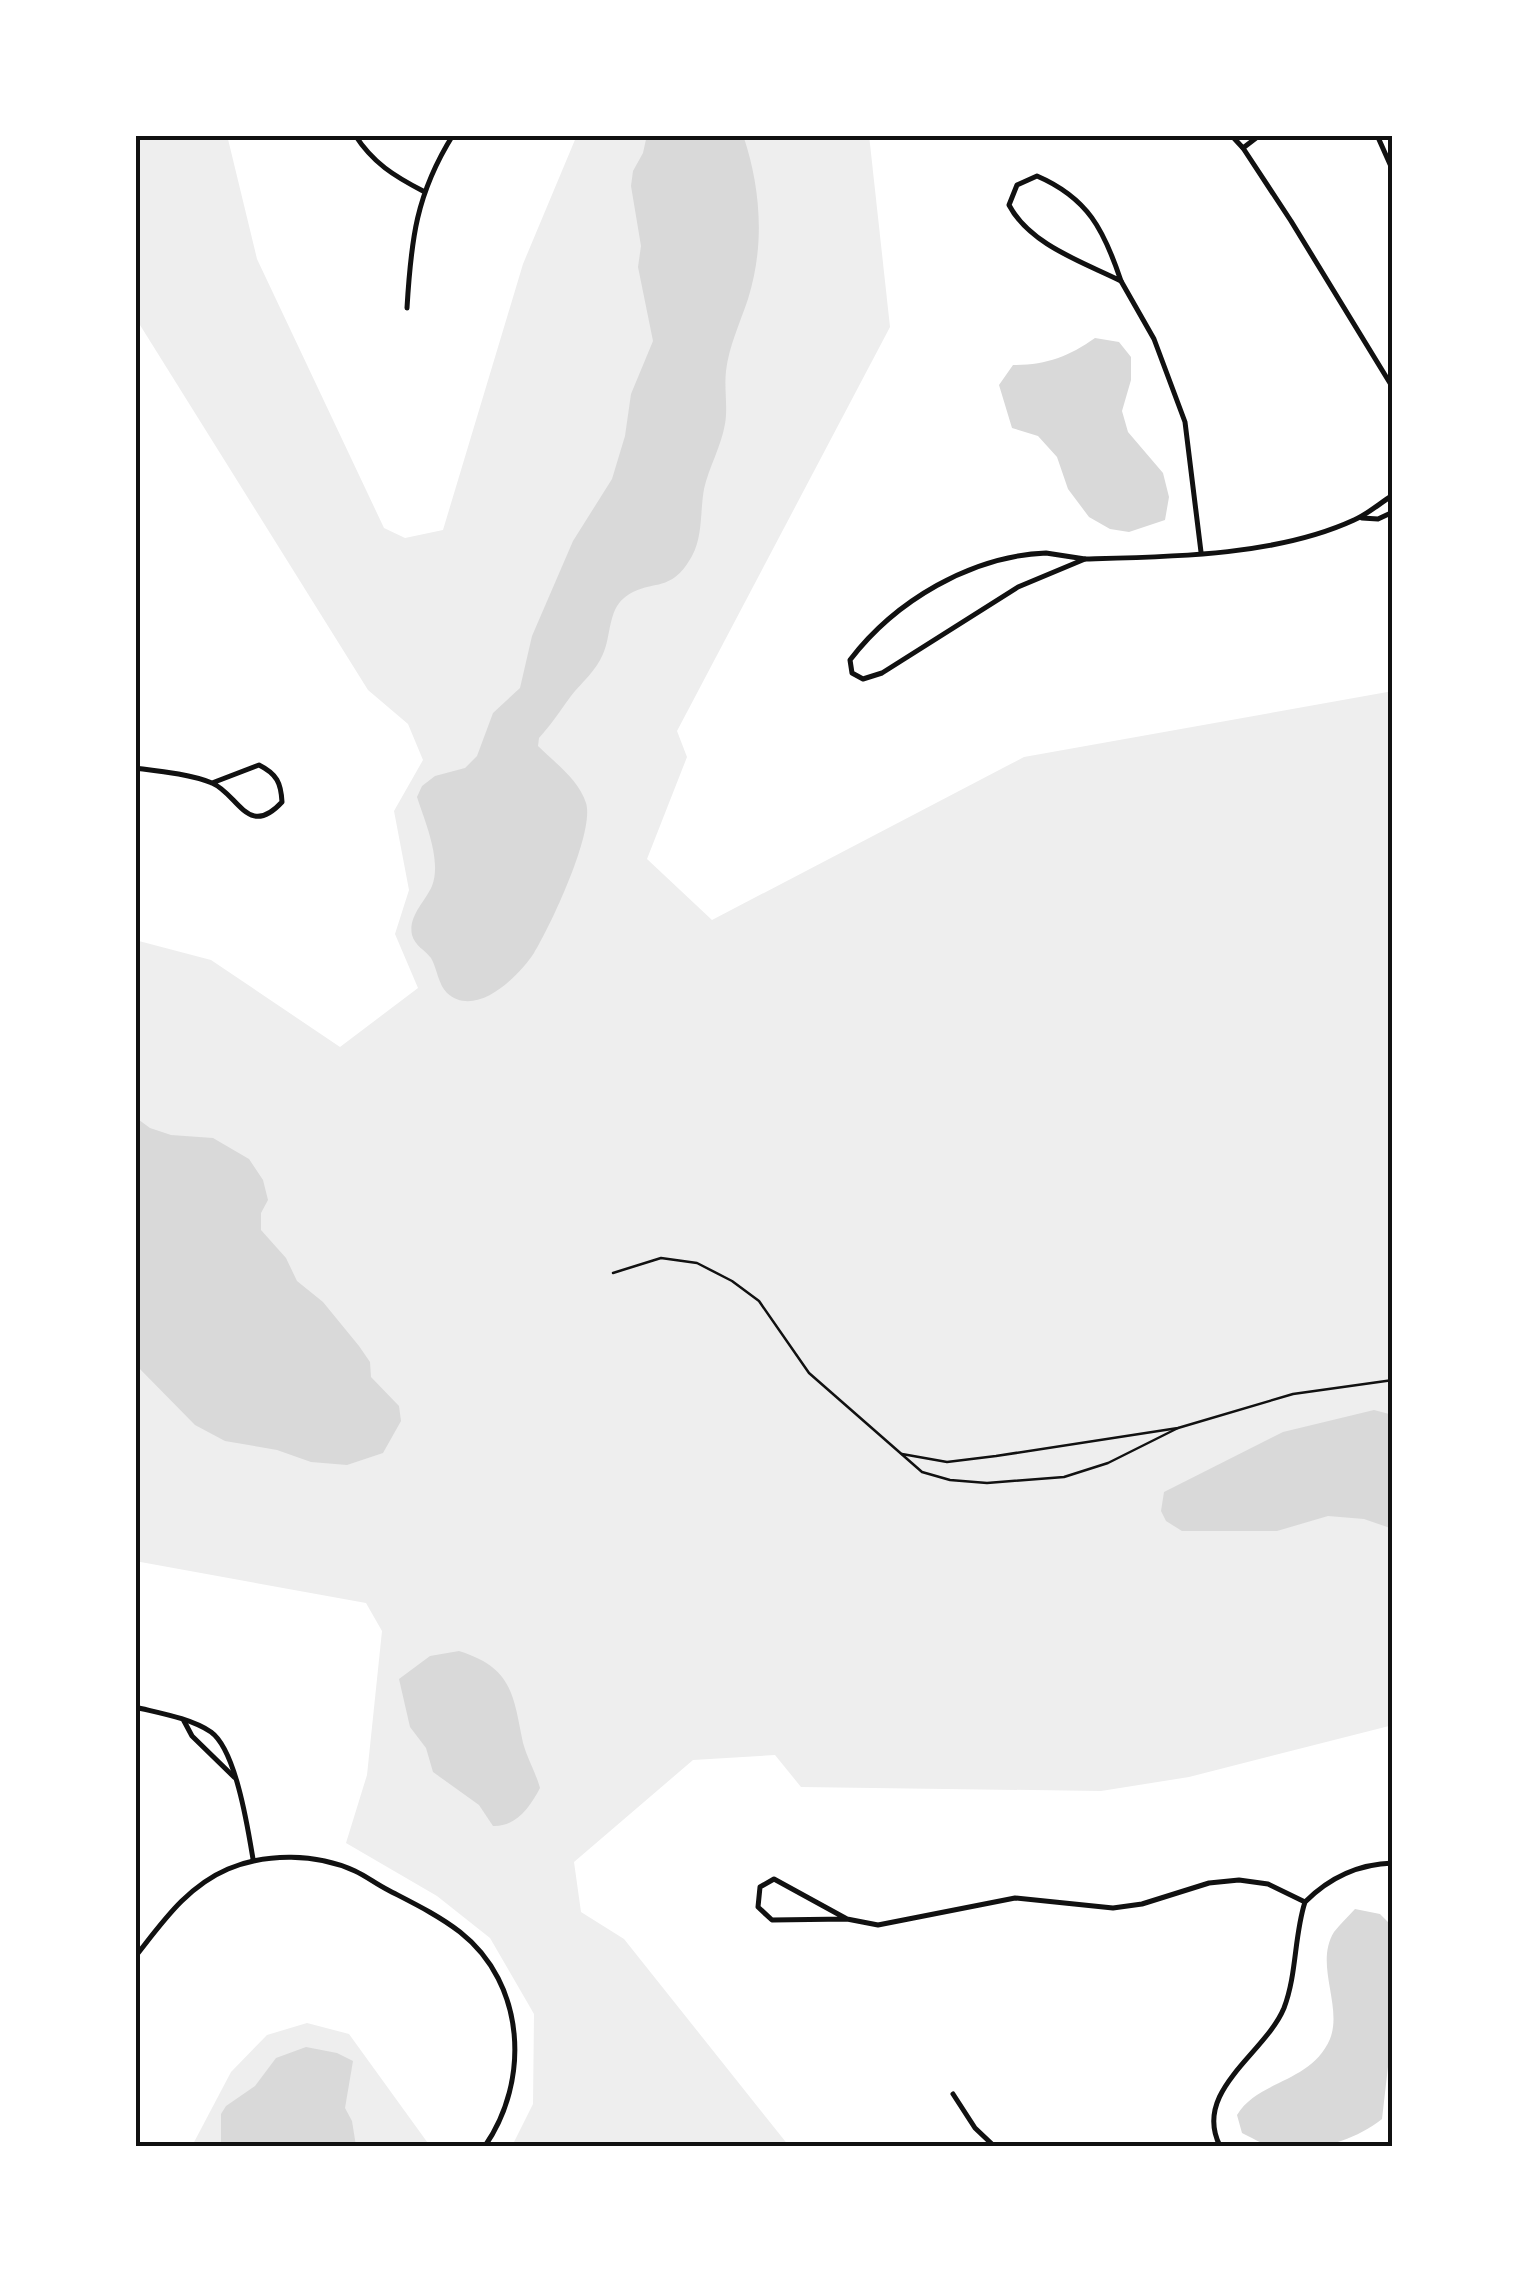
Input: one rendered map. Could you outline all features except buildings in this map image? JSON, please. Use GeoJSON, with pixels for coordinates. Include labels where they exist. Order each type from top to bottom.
{"type":"FeatureCollection","features":[{"type":"Feature","properties":{"kind":"street"},"geometry":{"type":"LineString","coordinates":[[355,135],[382,167],[423,191]]}},
{"type":"Feature","properties":{"kind":"street"},"geometry":{"type":"LineString","coordinates":[[407,308],[412,240],[423,191],[452,135]]}},
{"type":"Feature","properties":{"kind":"street"},"geometry":{"type":"LineString","coordinates":[[1231,135],[1243,148],[1393,388]]}},
{"type":"Feature","properties":{"kind":"street"},"geometry":{"type":"LineString","coordinates":[[1243,148],[1260,135]]}},
{"type":"Feature","properties":{"kind":"street"},"geometry":{"type":"LineString","coordinates":[[1377,135],[1393,171]]}},
{"type":"Feature","properties":{"kind":"street"},"geometry":{"type":"LineString","coordinates":[[1122,281],[1047,243],[1017,220],[1010,205],[1017,185],[1037,176],[1061,186],[1105,237],[1122,281],[1154,339],[1185,422],[1201,552]]}},
{"type":"Feature","properties":{"kind":"street"},"geometry":{"type":"LineString","coordinates":[[1084,559],[1004,596],[882,673],[862,679],[852,673],[850,660],[861,646],[913,603],[966,571],[1020,554],[1046,553],[1084,559],[1285,543],[1359,518],[1393,495]]}},
{"type":"Feature","properties":{"kind":"street"},"geometry":{"type":"LineString","coordinates":[[1359,518],[1378,519],[1393,512]]}},
{"type":"Feature","properties":{"kind":"street"},"geometry":{"type":"LineString","coordinates":[[135,768],[212,783],[248,814],[262,816],[282,802],[282,787],[274,773],[259,766],[212,783]]}},
{"type":"Feature","properties":{"kind":"street"},"geometry":{"type":"LineString","coordinates":[[135,1707],[213,1733],[230,1758],[253,1861]]}},
{"type":"Feature","properties":{"kind":"street"},"geometry":{"type":"LineString","coordinates":[[184,1721],[192,1736],[234,1778]]}},
{"type":"Feature","properties":{"kind":"street"},"geometry":{"type":"LineString","coordinates":[[135,1957],[170,1911],[197,1887],[230,1868],[270,1858],[304,1859],[356,1871],[463,1934],[488,1962],[512,2018],[516,2043],[515,2074],[508,2104],[485,2146]]}},
{"type":"Feature","properties":{"kind":"street"},"geometry":{"type":"LineString","coordinates":[[1220,2146],[1212,2121],[1214,2104],[1222,2088],[1266,2038],[1283,2008],[1305,1902],[1342,1874],[1373,1864],[1393,1863]]}},
{"type":"Feature","properties":{"kind":"street"},"geometry":{"type":"LineString","coordinates":[[847,1919],[774,1879],[760,1887],[758,1908],[772,1920],[847,1919],[878,1925],[1015,1898],[1113,1908],[1224,1881],[1268,1884],[1305,1902]]}},
{"type":"Feature","properties":{"kind":"street"},"geometry":{"type":"LineString","coordinates":[[953,2094],[975,2128],[994,2146]]}},
{"type":"Feature","properties":{"kind":"lane"},"geometry":{"type":"LineString","coordinates":[[613,1272],[660,1258],[697,1262],[732,1281],[759,1301],[809,1373],[922,1472],[950,1480],[1025,1482],[1064,1478],[1108,1463],[1178,1428]]}},
{"type":"Feature","properties":{"kind":"lane"},"geometry":{"type":"LineString","coordinates":[[900,1454],[947,1462],[1178,1428],[1293,1394],[1393,1380]]}},
{"type":"Feature","properties":{"kind":"shaded area"},"geometry":{"type":"Polygon","coordinates":[[[135,135],[227,135],[257,259],[384,528],[405,538],[443,530],[523,264],[577,135],[869,135],[890,327],[677,731],[687,757],[647,859],[712,920],[1024,757],[1393,691],[1393,1725],[1189,1777],[1101,1791],[801,1787],[775,1755],[693,1760],[574,1862],[581,1912],[624,1939],[789,2146],[512,2146],[533,2104],[534,2014],[490,1938],[437,1896],[346,1843],[367,1775],[382,1631],[366,1603],[135,1561],[135,940],[211,960],[340,1047],[418,988],[395,934],[409,890],[394,811],[423,760],[408,724],[368,690],[135,317],[135,135]]]}},
{"type":"Feature","properties":{"kind":"shaded area"},"geometry":{"type":"Polygon","coordinates":[[[647,135],[743,135],[749,155],[759,237],[748,299],[727,362],[723,432],[704,489],[700,532],[692,556],[676,576],[634,592],[619,603],[600,660],[539,738],[538,746],[578,787],[586,803],[587,817],[578,856],[550,923],[534,953],[507,983],[483,998],[458,1000],[444,989],[431,958],[412,935],[415,915],[435,876],[431,841],[417,797],[422,786],[435,776],[465,768],[477,756],[493,713],[520,688],[532,636],[573,541],[612,479],[625,436],[631,394],[653,341],[638,267],[641,246],[631,186],[647,135]]]}},
{"type":"Feature","properties":{"kind":"shaded area"},"geometry":{"type":"Polygon","coordinates":[[[1095,338],[1119,342],[1131,357],[1131,380],[1122,411],[1128,432],[1163,473],[1169,497],[1165,520],[1129,532],[1110,529],[1089,517],[1068,489],[1057,457],[1038,436],[1012,428],[999,385],[1013,365],[1056,359],[1095,338]]]}},
{"type":"Feature","properties":{"kind":"shaded area"},"geometry":{"type":"Polygon","coordinates":[[[135,1117],[150,1128],[171,1135],[213,1138],[249,1159],[263,1180],[268,1200],[261,1213],[261,1230],[286,1258],[297,1281],[323,1302],[359,1346],[370,1362],[371,1377],[399,1406],[401,1421],[383,1453],[347,1465],[311,1462],[277,1450],[225,1441],[195,1425],[135,1364],[135,1117]]]}},
{"type":"Feature","properties":{"kind":"shaded area"},"geometry":{"type":"Polygon","coordinates":[[[1374,1410],[1393,1415],[1393,1529],[1364,1519],[1328,1516],[1277,1531],[1182,1531],[1166,1521],[1161,1511],[1164,1492],[1283,1432],[1374,1410]]]}},
{"type":"Feature","properties":{"kind":"shaded area"},"geometry":{"type":"Polygon","coordinates":[[[459,1651],[490,1666],[507,1685],[540,1788],[532,1802],[509,1823],[493,1826],[479,1805],[433,1772],[426,1748],[410,1727],[399,1679],[430,1656],[459,1651]]]}},
{"type":"Feature","properties":{"kind":"shaded area"},"geometry":{"type":"Polygon","coordinates":[[[1355,1909],[1380,1914],[1393,1927],[1393,2023],[1382,2119],[1330,2144],[1300,2149],[1264,2144],[1242,2133],[1237,2115],[1246,2103],[1310,2065],[1330,2039],[1333,2013],[1327,1971],[1329,1944],[1334,1932],[1355,1909]]]}},
{"type":"Feature","properties":{"kind":"shaded area"},"geometry":{"type":"Polygon","coordinates":[[[307,2023],[349,2034],[430,2146],[192,2146],[231,2072],[267,2035],[307,2023]]]}},
{"type":"Feature","properties":{"kind":"shaded area"},"geometry":{"type":"Polygon","coordinates":[[[306,2047],[337,2053],[353,2061],[345,2108],[352,2121],[356,2146],[221,2146],[221,2114],[226,2106],[255,2086],[276,2058],[306,2047]]]}}]}
